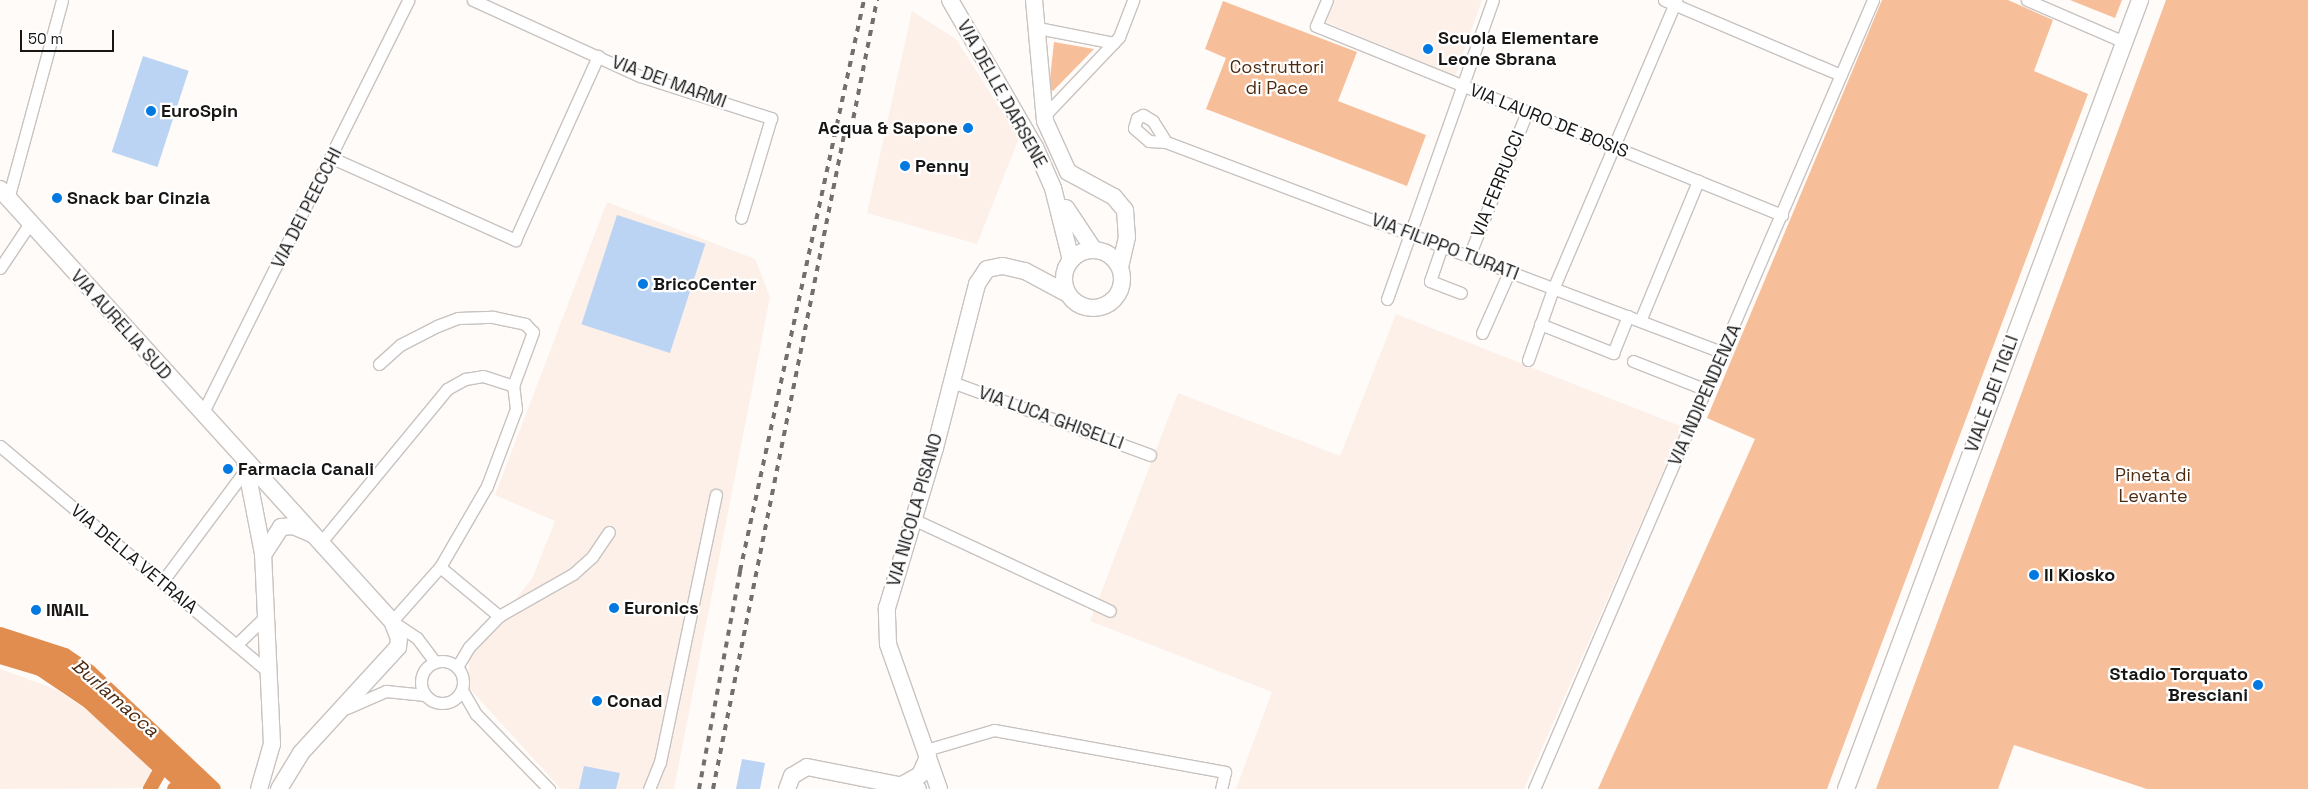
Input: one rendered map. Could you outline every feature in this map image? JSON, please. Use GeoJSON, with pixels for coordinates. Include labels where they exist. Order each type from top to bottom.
{"type":"FeatureCollection","features":[{"type":"Feature","properties":{"kind":"street"},"geometry":{"type":"LineString","coordinates":[[4,194],[62,0]]}},
{"type":"Feature","properties":{"kind":"street","name":"VIA DEI PEECCHI"},"geometry":{"type":"LineString","coordinates":[[202,414],[332,158],[408,0]]}},
{"type":"Feature","properties":{"kind":"street","name":"VIA DEI MARMI"},"geometry":{"type":"LineString","coordinates":[[473,0],[640,76],[771,118],[741,218]]}},
{"type":"Feature","properties":{"kind":"street","name":"VIA DELLE DARSENE"},"geometry":{"type":"LineString","coordinates":[[950,0],[1023,124],[1050,181],[1097,250]]}},
{"type":"Feature","properties":{"kind":"street"},"geometry":{"type":"LineString","coordinates":[[1034,0],[1038,28],[1044,116],[1068,172],[1114,197],[1123,207],[1127,221]]}},
{"type":"Feature","properties":{"kind":"street"},"geometry":{"type":"LineString","coordinates":[[1044,116],[1114,43],[1123,29],[1132,0]]}},
{"type":"Feature","properties":{"kind":"street","name":"VIA LAURO DE BOSIS"},"geometry":{"type":"LineString","coordinates":[[1327,0],[1316,26],[1782,215]]}},
{"type":"Feature","properties":{"kind":"street"},"geometry":{"type":"LineString","coordinates":[[1387,299],[1493,0]]}},
{"type":"Feature","properties":{"kind":"street","name":"VIA INDIPENDENZA"},"geometry":{"type":"LineString","coordinates":[[1534,789],[1724,353],[1873,0]]}},
{"type":"Feature","properties":{"kind":"street"},"geometry":{"type":"LineString","coordinates":[[2026,0],[2124,42]]}},
{"type":"Feature","properties":{"kind":"street","name":"VIALE DEI TIGLI"},"geometry":{"type":"LineString","coordinates":[[1846,789],[2140,0]]}},
{"type":"Feature","properties":{"kind":"street"},"geometry":{"type":"LineString","coordinates":[[1528,360],[1553,289],[1672,2],[1840,75]]}},
{"type":"Feature","properties":{"kind":"street"},"geometry":{"type":"LineString","coordinates":[[1038,28],[1114,43]]}},
{"type":"Feature","properties":{"kind":"street"},"geometry":{"type":"LineString","coordinates":[[332,158],[515,240],[598,56]]}},
{"type":"Feature","properties":{"kind":"street","name":"VIA FERRUCCI"},"geometry":{"type":"LineString","coordinates":[[1469,256],[1527,112]]}},
{"type":"Feature","properties":{"kind":"street","name":"VIA FILIPPO TURATI"},"geometry":{"type":"LineString","coordinates":[[1166,142],[1724,353]]}},
{"type":"Feature","properties":{"kind":"street","name":"VIA DELLE DARSENE"},"geometry":{"type":"LineString","coordinates":[[1050,181],[1069,263]]}},
{"type":"Feature","properties":{"kind":"street"},"geometry":{"type":"LineString","coordinates":[[1640,321],[1698,181]]}},
{"type":"Feature","properties":{"kind":"street","name":"VIA AURELIA SUD"},"geometry":{"type":"LineString","coordinates":[[4,194],[246,463],[392,621],[418,638],[435,662]]}},
{"type":"Feature","properties":{"kind":"street","name":"VIA NICOLA PISANO"},"geometry":{"type":"LineString","coordinates":[[1025,271],[1069,263],[1097,250],[1113,241],[1127,221]]}},
{"type":"Feature","properties":{"kind":"street","name":"VIA NICOLA PISANO"},"geometry":{"type":"LineString","coordinates":[[939,789],[885,628],[887,608],[952,382],[974,291],[984,273],[998,266],[1025,271],[1068,294],[1086,308],[1109,304],[1122,288],[1120,267],[1127,221]]}},
{"type":"Feature","properties":{"kind":"street"},"geometry":{"type":"LineString","coordinates":[[0,268],[30,223]]}},
{"type":"Feature","properties":{"kind":"street"},"geometry":{"type":"LineString","coordinates":[[1442,246],[1430,281],[1461,293]]}},
{"type":"Feature","properties":{"kind":"street"},"geometry":{"type":"LineString","coordinates":[[1097,250],[1112,256],[1120,267]]}},
{"type":"Feature","properties":{"kind":"street"},"geometry":{"type":"LineString","coordinates":[[1068,294],[1064,280],[1069,263]]}},
{"type":"Feature","properties":{"kind":"street"},"geometry":{"type":"LineString","coordinates":[[1482,333],[1510,272]]}},
{"type":"Feature","properties":{"kind":"street"},"geometry":{"type":"LineString","coordinates":[[1540,324],[1612,353],[1628,316]]}},
{"type":"Feature","properties":{"kind":"street"},"geometry":{"type":"LineString","coordinates":[[278,789],[301,753],[342,712],[399,645],[392,621],[440,567],[487,486],[503,448],[516,409],[513,386],[533,332],[525,324],[493,318],[458,318],[437,326],[400,345],[379,364]]}},
{"type":"Feature","properties":{"kind":"street","name":"VIA INDIPENDENZA"},"geometry":{"type":"LineString","coordinates":[[1633,361],[1707,390]]}},
{"type":"Feature","properties":{"kind":"street"},"geometry":{"type":"LineString","coordinates":[[263,555],[281,527],[293,526],[318,539],[448,389],[474,376],[494,377],[513,386]]}},
{"type":"Feature","properties":{"kind":"street","name":"VIA LUCA GHISELLI"},"geometry":{"type":"LineString","coordinates":[[952,382],[1150,455]]}},
{"type":"Feature","properties":{"kind":"street","name":"VIA DELLA VETRAIA"},"geometry":{"type":"LineString","coordinates":[[0,446],[268,672]]}},
{"type":"Feature","properties":{"kind":"street"},"geometry":{"type":"LineString","coordinates":[[246,463],[263,555],[272,744],[259,789]]}},
{"type":"Feature","properties":{"kind":"street"},"geometry":{"type":"LineString","coordinates":[[162,582],[246,463]]}},
{"type":"Feature","properties":{"kind":"street"},"geometry":{"type":"LineString","coordinates":[[649,789],[660,762],[716,495]]}},
{"type":"Feature","properties":{"kind":"street"},"geometry":{"type":"LineString","coordinates":[[913,519],[1110,611]]}},
{"type":"Feature","properties":{"kind":"street"},"geometry":{"type":"LineString","coordinates":[[457,667],[469,647],[499,616],[573,574],[592,557],[609,532]]}},
{"type":"Feature","properties":{"kind":"street"},"geometry":{"type":"LineString","coordinates":[[440,567],[499,616]]}},
{"type":"Feature","properties":{"kind":"street"},"geometry":{"type":"LineString","coordinates":[[236,645],[266,616]]}},
{"type":"Feature","properties":{"kind":"street"},"geometry":{"type":"LineString","coordinates":[[425,695],[422,676],[435,662],[446,661],[457,667],[463,678],[462,690],[476,714],[549,789]]}},
{"type":"Feature","properties":{"kind":"street"},"geometry":{"type":"LineString","coordinates":[[449,703],[462,690]]}},
{"type":"Feature","properties":{"kind":"street"},"geometry":{"type":"LineString","coordinates":[[342,712],[386,691],[425,695],[434,702],[449,703],[476,714]]}},
{"type":"Feature","properties":{"kind":"street"},"geometry":{"type":"LineString","coordinates":[[902,785],[920,775],[927,753],[994,730],[1224,772],[1221,789]]}},
{"type":"Feature","properties":{"kind":"street"},"geometry":{"type":"LineString","coordinates":[[787,789],[792,776],[807,767],[918,789]]}},
{"type":"Feature","properties":{"kind":"shaded area","name":"Scuola Elementare Leone Sbrana"},"geometry":{"type":"Polygon","coordinates":[[[1336,0],[1482,0],[1455,76],[1326,22],[1336,0]]]}},
{"type":"Feature","properties":{"kind":"shaded area"},"geometry":{"type":"Polygon","coordinates":[[[912,11],[956,39],[1019,138],[977,244],[867,213],[912,11]]]}},
{"type":"Feature","properties":{"kind":"shaded area"},"geometry":{"type":"Polygon","coordinates":[[[607,202],[755,259],[770,297],[674,789],[561,789],[469,688],[469,656],[532,579],[555,521],[495,495],[607,202]]]}},
{"type":"Feature","properties":{"kind":"shaded area"},"geometry":{"type":"Polygon","coordinates":[[[1396,314],[1683,427],[1524,789],[1236,789],[1272,692],[1090,621],[1178,393],[1340,456],[1396,314]]]}},
{"type":"Feature","properties":{"kind":"shaded area"},"geometry":{"type":"Polygon","coordinates":[[[0,669],[55,689],[90,712],[148,762],[152,775],[146,788],[0,789],[0,669]]]}},
{"type":"Feature","properties":{"kind":"green space"},"geometry":{"type":"Polygon","coordinates":[[[1882,0],[2008,0],[2053,20],[2034,71],[2088,94],[1827,789],[1598,789],[1755,439],[1707,418],[1882,0]]]}},
{"type":"Feature","properties":{"kind":"green space"},"geometry":{"type":"Polygon","coordinates":[[[2070,0],[2122,0],[2115,18],[2070,0]]]}},
{"type":"Feature","properties":{"kind":"green space","name":"Pineta di Levante"},"geometry":{"type":"Polygon","coordinates":[[[2166,0],[2308,0],[2308,789],[2147,789],[2014,745],[1998,789],[1876,789],[2166,0]]]}},
{"type":"Feature","properties":{"kind":"green space","name":"Costruttori di Pace"},"geometry":{"type":"Polygon","coordinates":[[[1223,1],[1357,52],[1338,101],[1426,135],[1407,186],[1206,109],[1226,58],[1205,49],[1223,1]]]}},
{"type":"Feature","properties":{"kind":"green space"},"geometry":{"type":"Polygon","coordinates":[[[1054,42],[1094,49],[1053,91],[1049,88],[1054,42]]]}},
{"type":"Feature","properties":{"kind":"building","name":"EuroSpin"},"geometry":{"type":"Polygon","coordinates":[[[143,56],[189,71],[157,167],[112,152],[143,56]]]}},
{"type":"Feature","properties":{"kind":"building","name":"BricoCenter"},"geometry":{"type":"Polygon","coordinates":[[[617,215],[705,244],[670,353],[581,324],[617,215]]]}},
{"type":"Feature","properties":{"kind":"building"},"geometry":{"type":"Polygon","coordinates":[[[742,759],[765,763],[760,789],[736,789],[742,759]]]}},
{"type":"Feature","properties":{"kind":"building"},"geometry":{"type":"Polygon","coordinates":[[[584,766],[620,773],[616,789],[579,789],[584,766]]]}},
{"type":"Feature","properties":{"kind":"waterway","name":"Burlamacca"},"geometry":{"type":"LineString","coordinates":[[0,634],[65,655],[90,672],[214,789]]}},
{"type":"Feature","properties":{"kind":"waterway","name":"Burlamacca"},"geometry":{"type":"LineString","coordinates":[[0,649],[57,666],[194,789]]}},
{"type":"Feature","properties":{"kind":"waterway","name":"Burlamacca"},"geometry":{"type":"LineString","coordinates":[[0,657],[40,669],[89,702],[161,769],[150,789]]}},
{"type":"Feature","properties":{"kind":"waterway","name":"Burlamacca"},"geometry":{"type":"LineString","coordinates":[[174,789],[179,789]]}},
{"type":"Feature","properties":{"kind":"railway"},"geometry":{"type":"LineString","coordinates":[[699,789],[740,571],[864,0]]}},
{"type":"Feature","properties":{"kind":"railway"},"geometry":{"type":"LineString","coordinates":[[851,130],[877,0]]}},
{"type":"Feature","properties":{"kind":"railway"},"geometry":{"type":"LineString","coordinates":[[713,789],[847,120]]}},
{"type":"Feature","properties":{"kind":"place","name":"Scuola Elementare Leone Sbrana"},"geometry":{"type":"Point","coordinates":[1428,49]}},
{"type":"Feature","properties":{"kind":"place","name":"EuroSpin"},"geometry":{"type":"Point","coordinates":[151,111]}},
{"type":"Feature","properties":{"kind":"place","name":"Acqua & Sapone"},"geometry":{"type":"Point","coordinates":[968,128]}},
{"type":"Feature","properties":{"kind":"place","name":"Penny"},"geometry":{"type":"Point","coordinates":[905,166]}},
{"type":"Feature","properties":{"kind":"place","name":"Snack bar Cinzia"},"geometry":{"type":"Point","coordinates":[57,198]}},
{"type":"Feature","properties":{"kind":"place","name":"BricoCenter"},"geometry":{"type":"Point","coordinates":[643,284]}},
{"type":"Feature","properties":{"kind":"place","name":"Farmacia Canali"},"geometry":{"type":"Point","coordinates":[228,469]}},
{"type":"Feature","properties":{"kind":"place","name":"Il Kiosko"},"geometry":{"type":"Point","coordinates":[2034,575]}},
{"type":"Feature","properties":{"kind":"place","name":"Euronics"},"geometry":{"type":"Point","coordinates":[614,608]}},
{"type":"Feature","properties":{"kind":"place","name":"INAIL"},"geometry":{"type":"Point","coordinates":[36,610]}},
{"type":"Feature","properties":{"kind":"place","name":"Stadio Torquato Bresciani"},"geometry":{"type":"Point","coordinates":[2258,685]}},
{"type":"Feature","properties":{"kind":"place","name":"Conad"},"geometry":{"type":"Point","coordinates":[597,701]}}]}
